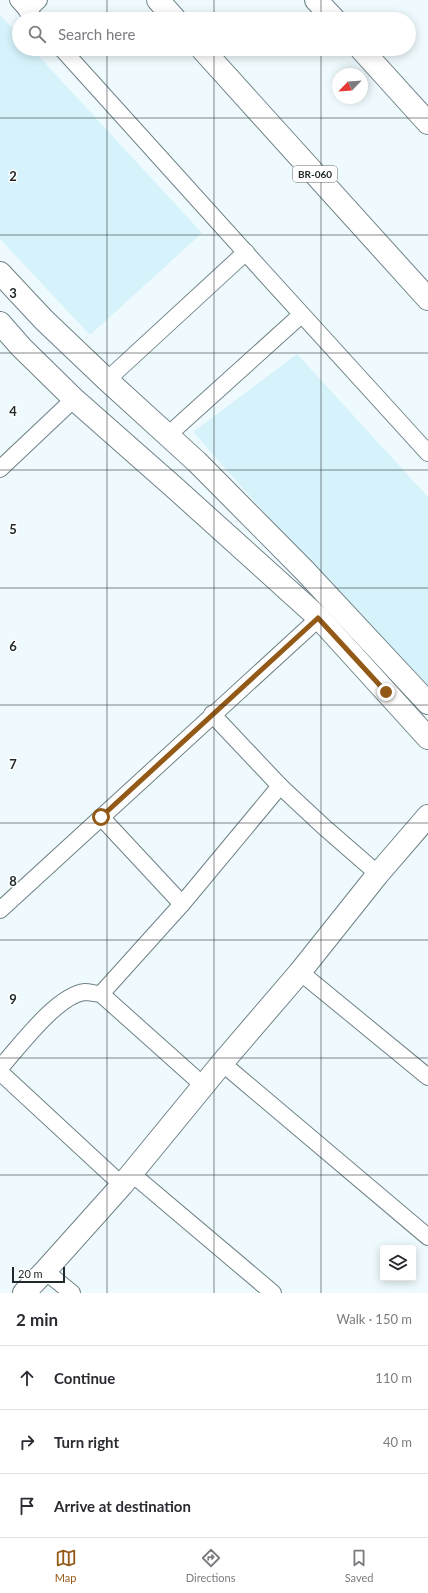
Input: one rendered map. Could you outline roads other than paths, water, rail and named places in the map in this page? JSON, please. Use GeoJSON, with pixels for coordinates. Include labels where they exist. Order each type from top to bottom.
{"type":"FeatureCollection","features":[{"type":"Feature","properties":{"kind":"main road"},"geometry":{"type":"LineString","coordinates":[[158,0],[169,12]]}},
{"type":"Feature","properties":{"kind":"main road"},"geometry":{"type":"LineString","coordinates":[[316,0],[327,12]]}},
{"type":"Feature","properties":{"kind":"main road","name":"BR-060"},"geometry":{"type":"LineString","coordinates":[[208,56],[428,299]]}},
{"type":"Feature","properties":{"kind":"main road"},"geometry":{"type":"LineString","coordinates":[[367,56],[428,123]]}},
{"type":"Feature","properties":{"kind":"main road"},"geometry":{"type":"LineString","coordinates":[[0,273],[44,320],[197,462],[304,570],[428,703]]}},
{"type":"Feature","properties":{"kind":"main road"},"geometry":{"type":"LineString","coordinates":[[21,346],[28,335],[44,320]]}},
{"type":"Feature","properties":{"kind":"main road"},"geometry":{"type":"LineString","coordinates":[[0,323],[74,399],[318,618],[428,738]]}},
{"type":"Feature","properties":{"kind":"main road"},"geometry":{"type":"LineString","coordinates":[[176,489],[197,462]]}},
{"type":"Feature","properties":{"kind":"main road"},"geometry":{"type":"LineString","coordinates":[[24,1293],[126,1179],[300,972],[378,874],[428,816]]}},
{"type":"Feature","properties":{"kind":"street"},"geometry":{"type":"LineString","coordinates":[[68,56],[301,315],[428,453]]}},
{"type":"Feature","properties":{"kind":"street"},"geometry":{"type":"LineString","coordinates":[[107,380],[246,252]]}},
{"type":"Feature","properties":{"kind":"street"},"geometry":{"type":"LineString","coordinates":[[168,435],[301,315]]}},
{"type":"Feature","properties":{"kind":"street"},"geometry":{"type":"LineString","coordinates":[[0,469],[74,399]]}},
{"type":"Feature","properties":{"kind":"street"},"geometry":{"type":"LineString","coordinates":[[0,910],[318,618]]}},
{"type":"Feature","properties":{"kind":"street"},"geometry":{"type":"LineString","coordinates":[[212,714],[280,786],[378,874]]}},
{"type":"Feature","properties":{"kind":"street"},"geometry":{"type":"LineString","coordinates":[[101,994],[182,904],[280,786]]}},
{"type":"Feature","properties":{"kind":"street"},"geometry":{"type":"LineString","coordinates":[[101,817],[182,904]]}},
{"type":"Feature","properties":{"kind":"street"},"geometry":{"type":"LineString","coordinates":[[300,972],[428,1077]]}},
{"type":"Feature","properties":{"kind":"street"},"geometry":{"type":"LineString","coordinates":[[0,1068],[50,1012],[66,1000],[85,992],[101,994],[204,1086]]}},
{"type":"Feature","properties":{"kind":"street"},"geometry":{"type":"LineString","coordinates":[[222,1064],[428,1237]]}},
{"type":"Feature","properties":{"kind":"street"},"geometry":{"type":"LineString","coordinates":[[0,1072],[126,1179],[273,1293]]}},
{"type":"Feature","properties":{"kind":"street"},"geometry":{"type":"LineString","coordinates":[[45,1271],[72,1293]]}}]}
